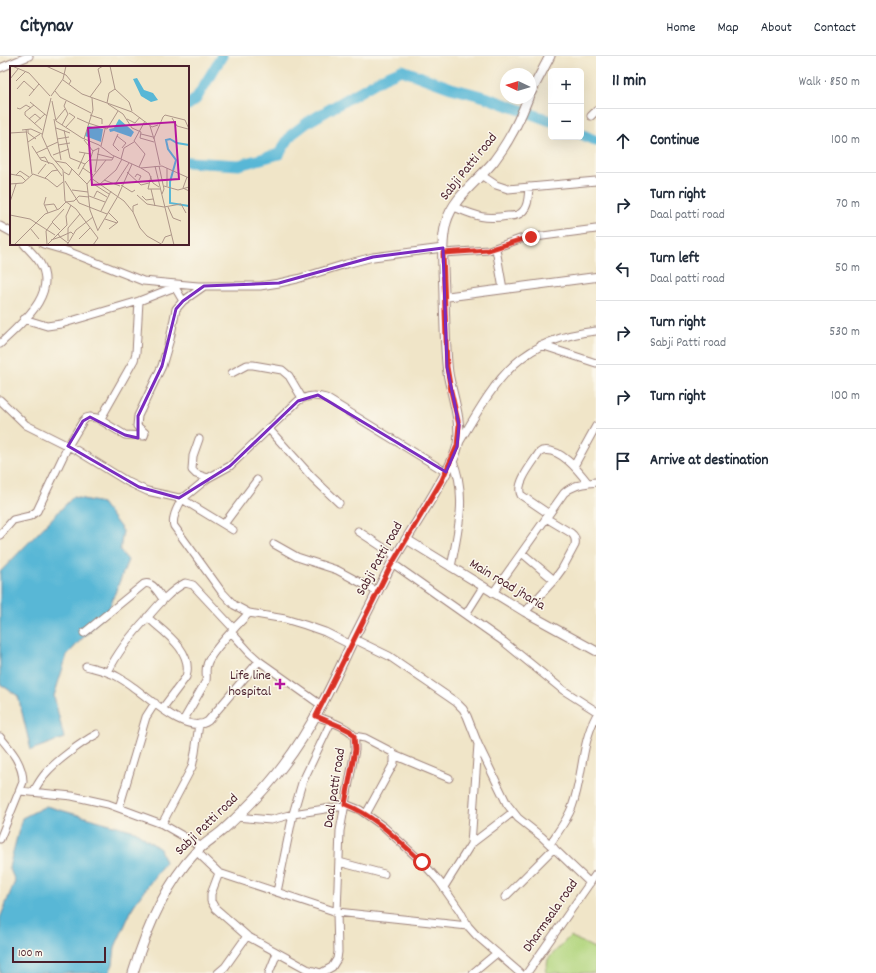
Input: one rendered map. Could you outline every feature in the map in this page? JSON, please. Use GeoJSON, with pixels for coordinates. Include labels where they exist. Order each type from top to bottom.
{"type":"FeatureCollection","features":[{"type":"Feature","properties":{"kind":"main road"},"geometry":{"type":"LineString","coordinates":[[536,83],[550,56]]}},
{"type":"Feature","properties":{"kind":"main road","name":"Sabji Patti road"},"geometry":{"type":"LineString","coordinates":[[133,973],[140,948],[162,901],[185,864],[199,849],[236,817],[256,797],[283,766],[316,716],[394,560],[428,504],[452,459],[457,446],[459,425],[447,367],[443,251],[447,222],[459,198],[481,175],[505,146],[517,127],[526,104]]}},
{"type":"Feature","properties":{"kind":"street"},"geometry":{"type":"LineString","coordinates":[[0,68],[29,56]]}},
{"type":"Feature","properties":{"kind":"street"},"geometry":{"type":"LineString","coordinates":[[481,175],[496,185],[508,189],[596,181]]}},
{"type":"Feature","properties":{"kind":"street"},"geometry":{"type":"LineString","coordinates":[[454,207],[482,217],[495,218],[512,216],[523,211],[527,204],[529,187]]}},
{"type":"Feature","properties":{"kind":"street"},"geometry":{"type":"LineString","coordinates":[[0,226],[10,231]]}},
{"type":"Feature","properties":{"kind":"street"},"geometry":{"type":"LineString","coordinates":[[46,245],[67,251],[143,281],[174,285],[260,286],[297,279],[373,257],[443,251],[496,249],[526,238],[596,228]]}},
{"type":"Feature","properties":{"kind":"street"},"geometry":{"type":"LineString","coordinates":[[0,344],[24,319],[41,298],[44,290],[46,282],[44,271],[40,262],[25,245]]}},
{"type":"Feature","properties":{"kind":"street"},"geometry":{"type":"LineString","coordinates":[[496,249],[503,289]]}},
{"type":"Feature","properties":{"kind":"street"},"geometry":{"type":"LineString","coordinates":[[444,297],[596,277]]}},
{"type":"Feature","properties":{"kind":"street"},"geometry":{"type":"LineString","coordinates":[[24,319],[47,326],[54,326],[139,301],[174,285]]}},
{"type":"Feature","properties":{"kind":"street"},"geometry":{"type":"LineString","coordinates":[[174,285],[183,301]]}},
{"type":"Feature","properties":{"kind":"street"},"geometry":{"type":"LineString","coordinates":[[0,535],[13,520],[30,516],[37,511],[68,446],[82,421],[86,418],[93,417],[100,420],[125,435],[142,436],[145,434],[137,426],[138,416],[162,366],[170,339],[176,309],[183,301],[204,286]]}},
{"type":"Feature","properties":{"kind":"street"},"geometry":{"type":"LineString","coordinates":[[100,420],[134,360],[136,353],[139,301]]}},
{"type":"Feature","properties":{"kind":"street"},"geometry":{"type":"LineString","coordinates":[[457,446],[485,400],[501,378],[515,363],[528,353],[541,346],[576,334],[596,331]]}},
{"type":"Feature","properties":{"kind":"street"},"geometry":{"type":"LineString","coordinates":[[541,346],[596,364]]}},
{"type":"Feature","properties":{"kind":"street"},"geometry":{"type":"LineString","coordinates":[[232,373],[247,365],[282,370],[289,376],[302,398]]}},
{"type":"Feature","properties":{"kind":"street"},"geometry":{"type":"LineString","coordinates":[[446,472],[326,398],[311,395],[298,401],[268,428],[230,466],[208,478],[183,498],[174,517],[173,524],[221,591],[234,605],[249,613],[285,619],[305,625],[389,656],[456,702],[467,716],[478,744],[507,804],[513,812],[552,846],[590,883]]}},
{"type":"Feature","properties":{"kind":"street"},"geometry":{"type":"LineString","coordinates":[[0,400],[26,425],[68,446],[139,487],[173,497],[183,498],[233,530]]}},
{"type":"Feature","properties":{"kind":"street"},"geometry":{"type":"LineString","coordinates":[[574,466],[596,426]]}},
{"type":"Feature","properties":{"kind":"street"},"geometry":{"type":"LineString","coordinates":[[268,428],[312,477],[339,503]]}},
{"type":"Feature","properties":{"kind":"street"},"geometry":{"type":"LineString","coordinates":[[199,439],[193,456],[192,470],[196,474],[208,478]]}},
{"type":"Feature","properties":{"kind":"street"},"geometry":{"type":"LineString","coordinates":[[525,612],[562,569],[576,541],[571,533],[521,495],[519,489],[520,484],[539,454],[546,450],[554,452],[565,458],[574,466],[588,483]]}},
{"type":"Feature","properties":{"kind":"street"},"geometry":{"type":"LineString","coordinates":[[451,567],[458,530],[461,496],[458,474],[452,459]]}},
{"type":"Feature","properties":{"kind":"street"},"geometry":{"type":"LineString","coordinates":[[224,524],[257,480]]}},
{"type":"Feature","properties":{"kind":"street"},"geometry":{"type":"LineString","coordinates":[[494,593],[564,493],[578,484],[596,482]]}},
{"type":"Feature","properties":{"kind":"street"},"geometry":{"type":"LineString","coordinates":[[358,531],[394,560],[518,652],[563,690],[596,711]]}},
{"type":"Feature","properties":{"kind":"street","name":"Main road jharia"},"geometry":{"type":"LineString","coordinates":[[406,540],[525,612],[596,652]]}},
{"type":"Feature","properties":{"kind":"street"},"geometry":{"type":"LineString","coordinates":[[274,544],[297,557],[337,570],[378,592]]}},
{"type":"Feature","properties":{"kind":"street"},"geometry":{"type":"LineString","coordinates":[[522,553],[554,580]]}},
{"type":"Feature","properties":{"kind":"street"},"geometry":{"type":"LineString","coordinates":[[108,672],[115,658],[125,644],[163,599],[180,586],[185,583],[189,583],[197,589],[250,653],[321,705]]}},
{"type":"Feature","properties":{"kind":"street"},"geometry":{"type":"LineString","coordinates":[[84,633],[130,597],[144,584],[152,584],[163,599]]}},
{"type":"Feature","properties":{"kind":"street"},"geometry":{"type":"LineString","coordinates":[[466,614],[483,587]]}},
{"type":"Feature","properties":{"kind":"street"},"geometry":{"type":"LineString","coordinates":[[183,721],[206,681],[207,664],[232,630],[249,613]]}},
{"type":"Feature","properties":{"kind":"street"},"geometry":{"type":"LineString","coordinates":[[147,618],[178,645],[186,660],[186,678],[162,709]]}},
{"type":"Feature","properties":{"kind":"street"},"geometry":{"type":"LineString","coordinates":[[86,666],[108,672],[133,686],[162,709],[183,721],[204,724],[259,660]]}},
{"type":"Feature","properties":{"kind":"street"},"geometry":{"type":"LineString","coordinates":[[119,808],[146,717],[155,704]]}},
{"type":"Feature","properties":{"kind":"street","name":"Daal patti road"},"geometry":{"type":"LineString","coordinates":[[316,716],[350,731],[354,736],[355,750],[340,831],[337,959],[328,972]]}},
{"type":"Feature","properties":{"kind":"street"},"geometry":{"type":"LineString","coordinates":[[505,896],[552,846],[565,821],[572,806],[588,738],[596,716]]}},
{"type":"Feature","properties":{"kind":"street"},"geometry":{"type":"LineString","coordinates":[[277,892],[293,814],[306,774],[331,722]]}},
{"type":"Feature","properties":{"kind":"street"},"geometry":{"type":"LineString","coordinates":[[162,824],[192,767],[199,724]]}},
{"type":"Feature","properties":{"kind":"street"},"geometry":{"type":"LineString","coordinates":[[33,792],[50,769],[85,740],[97,734]]}},
{"type":"Feature","properties":{"kind":"street"},"geometry":{"type":"LineString","coordinates":[[354,736],[366,738],[392,752],[394,755],[449,778]]}},
{"type":"Feature","properties":{"kind":"street"},"geometry":{"type":"LineString","coordinates":[[0,737],[18,762],[21,768],[23,782],[0,839]]}},
{"type":"Feature","properties":{"kind":"street"},"geometry":{"type":"LineString","coordinates":[[471,844],[478,744]]}},
{"type":"Feature","properties":{"kind":"street"},"geometry":{"type":"LineString","coordinates":[[366,814],[394,763],[394,755]]}},
{"type":"Feature","properties":{"kind":"street"},"geometry":{"type":"LineString","coordinates":[[20,791],[96,800],[162,824],[199,849],[219,873],[337,912],[468,926]]}},
{"type":"Feature","properties":{"kind":"street"},"geometry":{"type":"LineString","coordinates":[[236,817],[271,820],[293,814],[345,805],[366,814],[422,862],[444,887],[468,926],[497,954],[520,973]]}},
{"type":"Feature","properties":{"kind":"street"},"geometry":{"type":"LineString","coordinates":[[444,887],[471,844],[513,812]]}},
{"type":"Feature","properties":{"kind":"street"},"geometry":{"type":"LineString","coordinates":[[339,862],[384,874]]}},
{"type":"Feature","properties":{"kind":"street"},"geometry":{"type":"LineString","coordinates":[[219,873],[211,894],[211,901],[215,908],[247,936],[307,969],[321,973],[328,972]]}},
{"type":"Feature","properties":{"kind":"street","name":"Dharmsala road"},"geometry":{"type":"LineString","coordinates":[[527,973],[596,874]]}},
{"type":"Feature","properties":{"kind":"street"},"geometry":{"type":"LineString","coordinates":[[218,973],[247,936]]}},
{"type":"Feature","properties":{"kind":"street"},"geometry":{"type":"LineString","coordinates":[[269,973],[277,952]]}},
{"type":"Feature","properties":{"kind":"street"},"geometry":{"type":"LineString","coordinates":[[472,973],[497,954]]}},
{"type":"Feature","properties":{"kind":"highlighted area"},"geometry":{"type":"Polygon","coordinates":[[[443,248],[447,367],[459,425],[457,447],[446,472],[318,395],[298,401],[230,466],[179,498],[139,487],[68,446],[83,421],[90,417],[125,435],[138,438],[138,416],[162,366],[176,309],[183,301],[204,286],[279,283],[373,257],[443,248]]]}},
{"type":"Feature","properties":{"kind":"green space"},"geometry":{"type":"Polygon","coordinates":[[[570,936],[596,949],[596,973],[546,973],[548,959],[570,936]]]}},
{"type":"Feature","properties":{"kind":"water"},"geometry":{"type":"Polygon","coordinates":[[[73,497],[102,503],[123,531],[120,551],[128,560],[108,611],[67,655],[54,696],[64,738],[31,750],[18,696],[0,684],[0,572],[73,497]]]}},
{"type":"Feature","properties":{"kind":"water"},"geometry":{"type":"Polygon","coordinates":[[[46,806],[135,831],[160,849],[165,862],[134,905],[115,947],[113,964],[109,973],[0,973],[0,918],[15,881],[9,867],[22,818],[46,806]]]}},
{"type":"Feature","properties":{"kind":"waterway"},"geometry":{"type":"LineString","coordinates":[[189,104],[196,99],[222,56]]}},
{"type":"Feature","properties":{"kind":"waterway"},"geometry":{"type":"LineString","coordinates":[[189,162],[239,165],[279,154],[291,135],[308,122],[383,78],[402,70],[451,88],[485,97],[548,120]]}},
{"type":"Feature","properties":{"kind":"waterway"},"geometry":{"type":"LineString","coordinates":[[584,135],[596,141]]}},
{"type":"Feature","properties":{"kind":"place","name":"Life line hospital"},"geometry":{"type":"Point","coordinates":[280,684]}},
{"type":"Feature","properties":{"kind":"route"},"geometry":{"type":"LineString","coordinates":[[422,862],[384,827],[360,810],[345,804],[355,750],[354,736],[350,731],[316,716],[390,567],[442,480],[457,446],[459,425],[447,367],[443,253],[496,249],[531,237]]}}]}
